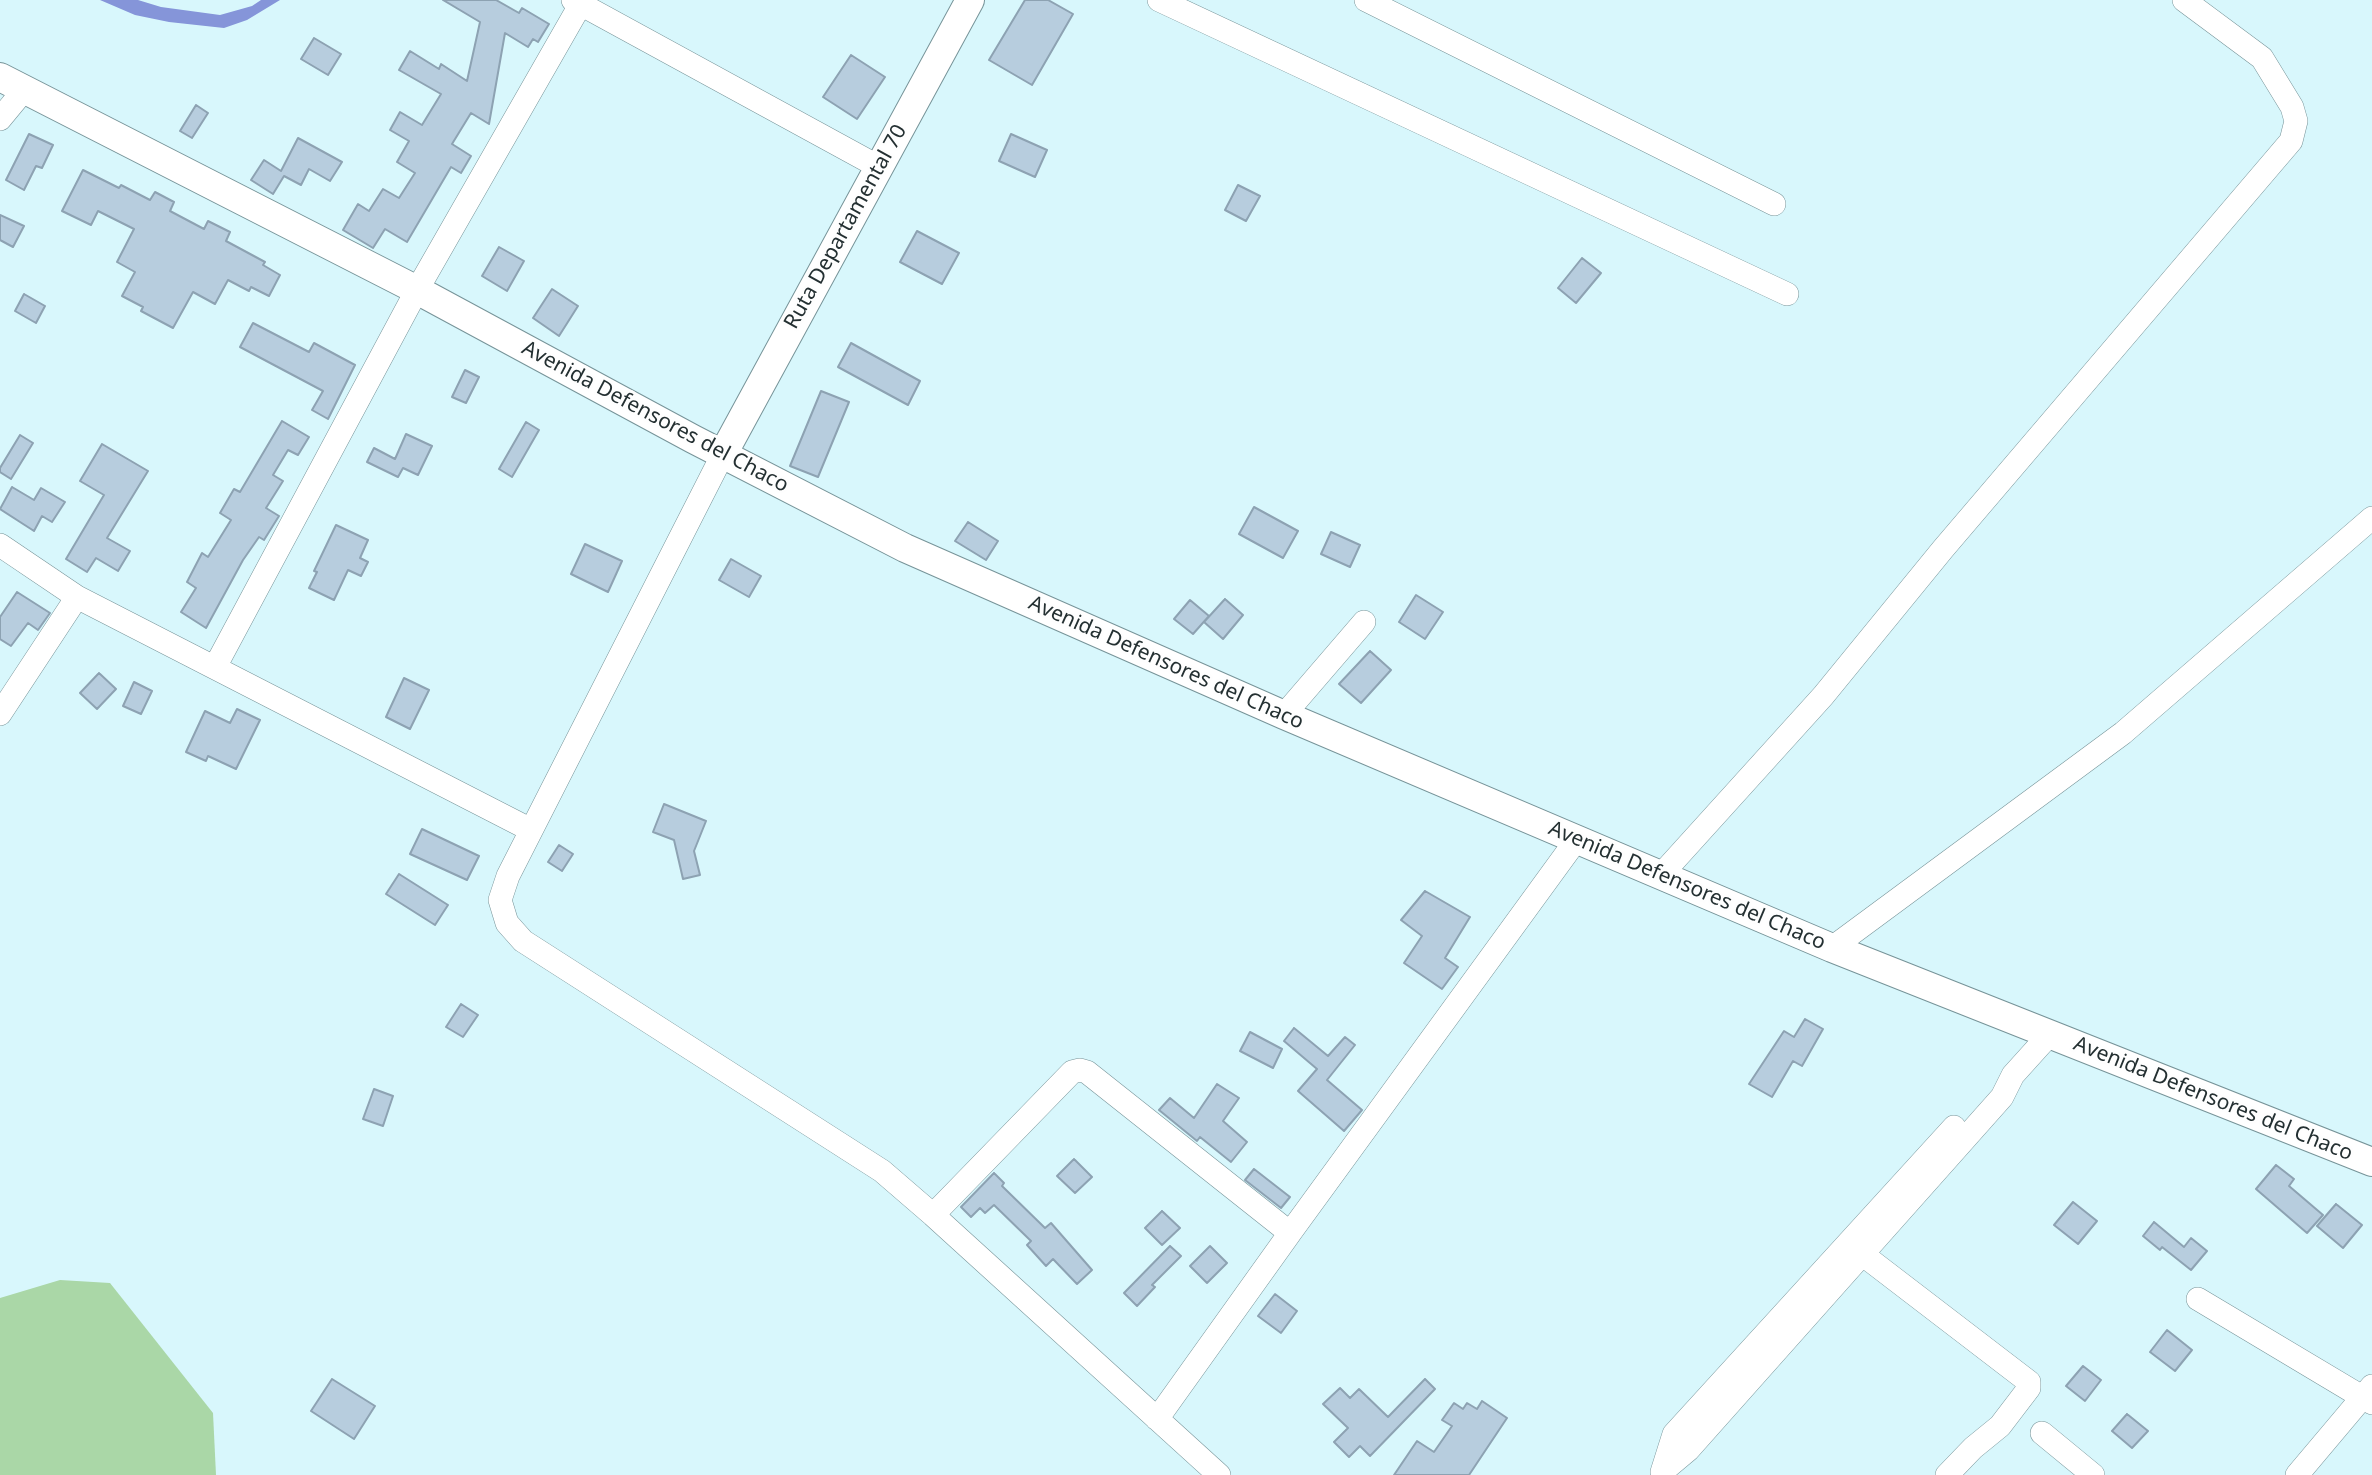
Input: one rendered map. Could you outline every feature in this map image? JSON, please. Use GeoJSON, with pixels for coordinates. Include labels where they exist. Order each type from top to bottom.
{"type":"FeatureCollection","features":[{"type":"Feature","properties":{"kind":"main road","name":"Ruta Departamental 70"},"geometry":{"type":"LineString","coordinates":[[723,454],[970,0]]}},
{"type":"Feature","properties":{"kind":"main road","name":"Avenida Defensores del Chaco"},"geometry":{"type":"LineString","coordinates":[[12,83],[417,290],[905,548],[1284,715],[1832,948],[2372,1161]]}},
{"type":"Feature","properties":{"kind":"street"},"geometry":{"type":"LineString","coordinates":[[1159,0],[1787,294]]}},
{"type":"Feature","properties":{"kind":"street"},"geometry":{"type":"LineString","coordinates":[[1366,0],[1774,204]]}},
{"type":"Feature","properties":{"kind":"street"},"geometry":{"type":"LineString","coordinates":[[1661,875],[1823,696],[1943,549],[2291,141],[2296,121],[2292,107],[2262,58],[2184,0]]}},
{"type":"Feature","properties":{"kind":"street"},"geometry":{"type":"LineString","coordinates":[[215,667],[417,290],[579,1],[878,167]]}},
{"type":"Feature","properties":{"kind":"street"},"geometry":{"type":"LineString","coordinates":[[0,119],[12,83]]}},
{"type":"Feature","properties":{"kind":"street"},"geometry":{"type":"LineString","coordinates":[[723,454],[508,876],[500,900],[507,923],[523,941],[882,1171],[933,1214],[1219,1475]]}},
{"type":"Feature","properties":{"kind":"street"},"geometry":{"type":"LineString","coordinates":[[1832,948],[2123,733],[2372,518]]}},
{"type":"Feature","properties":{"kind":"street"},"geometry":{"type":"LineString","coordinates":[[0,545],[77,597],[531,830]]}},
{"type":"Feature","properties":{"kind":"street"},"geometry":{"type":"LineString","coordinates":[[0,714],[77,597]]}},
{"type":"Feature","properties":{"kind":"street"},"geometry":{"type":"LineString","coordinates":[[1284,715],[1364,622]]}},
{"type":"Feature","properties":{"kind":"street"},"geometry":{"type":"LineString","coordinates":[[1157,1419],[1577,839]]}},
{"type":"Feature","properties":{"kind":"street"},"geometry":{"type":"LineString","coordinates":[[1662,1473],[1688,1450],[2002,1097],[2013,1075],[2049,1034]]}},
{"type":"Feature","properties":{"kind":"street"},"geometry":{"type":"LineString","coordinates":[[933,1214],[1072,1072],[1080,1070],[1087,1072],[1290,1233]]}},
{"type":"Feature","properties":{"kind":"street"},"geometry":{"type":"LineString","coordinates":[[1662,1473],[1674,1434],[1991,1087],[2013,1075]]}},
{"type":"Feature","properties":{"kind":"street"},"geometry":{"type":"LineString","coordinates":[[1862,1254],[2029,1382],[2029,1388],[2000,1426],[1973,1448],[1947,1475]]}},
{"type":"Feature","properties":{"kind":"street"},"geometry":{"type":"LineString","coordinates":[[2198,1299],[2369,1395],[2297,1475]]}},
{"type":"Feature","properties":{"kind":"street"},"geometry":{"type":"LineString","coordinates":[[2042,1433],[2093,1475]]}},
{"type":"Feature","properties":{"kind":"green space"},"geometry":{"type":"Polygon","coordinates":[[[60,1280],[110,1283],[213,1413],[216,1475],[0,1475],[0,1298],[60,1280]]]}},
{"type":"Feature","properties":{"kind":"water"},"geometry":{"type":"Polygon","coordinates":[[[100,0],[138,0],[161,7],[220,15],[252,6],[261,0],[280,0],[247,20],[224,28],[135,15],[100,0]]]}},
{"type":"Feature","properties":{"kind":"building"},"geometry":{"type":"Polygon","coordinates":[[[443,0],[496,0],[519,13],[522,8],[549,24],[538,42],[533,39],[528,47],[505,33],[489,124],[471,113],[452,144],[471,156],[461,173],[451,167],[407,242],[385,229],[373,248],[343,230],[358,204],[369,211],[383,189],[399,198],[415,173],[397,162],[409,141],[390,130],[400,112],[422,125],[441,94],[399,70],[410,51],[439,69],[441,64],[467,81],[480,22],[443,0]]]}},
{"type":"Feature","properties":{"kind":"building"},"geometry":{"type":"Polygon","coordinates":[[[1025,0],[1048,0],[1073,14],[1032,85],[989,60],[1025,0]]]}},
{"type":"Feature","properties":{"kind":"building"},"geometry":{"type":"Polygon","coordinates":[[[314,38],[341,54],[328,75],[301,59],[314,38]]]}},
{"type":"Feature","properties":{"kind":"building"},"geometry":{"type":"Polygon","coordinates":[[[851,55],[885,77],[857,119],[823,97],[851,55]]]}},
{"type":"Feature","properties":{"kind":"building"},"geometry":{"type":"Polygon","coordinates":[[[196,105],[208,113],[192,138],[180,131],[196,105]]]}},
{"type":"Feature","properties":{"kind":"building"},"geometry":{"type":"Polygon","coordinates":[[[29,134],[53,145],[42,168],[36,166],[24,190],[6,180],[29,134]]]}},
{"type":"Feature","properties":{"kind":"building"},"geometry":{"type":"Polygon","coordinates":[[[1011,134],[1047,150],[1035,177],[999,161],[1011,134]]]}},
{"type":"Feature","properties":{"kind":"building"},"geometry":{"type":"Polygon","coordinates":[[[298,138],[342,162],[330,181],[309,169],[301,185],[284,176],[273,194],[251,180],[264,160],[281,171],[298,138]]]}},
{"type":"Feature","properties":{"kind":"building"},"geometry":{"type":"Polygon","coordinates":[[[83,170],[150,200],[155,192],[174,202],[170,211],[204,229],[208,221],[230,232],[226,241],[265,262],[263,265],[280,275],[269,296],[251,287],[249,291],[228,280],[215,304],[193,292],[173,328],[141,311],[143,307],[122,296],[135,272],[117,262],[134,229],[98,211],[91,225],[62,211],[83,170]]]}},
{"type":"Feature","properties":{"kind":"building"},"geometry":{"type":"Polygon","coordinates":[[[1238,185],[1260,196],[1246,221],[1225,210],[1238,185]]]}},
{"type":"Feature","properties":{"kind":"building"},"geometry":{"type":"Polygon","coordinates":[[[0,215],[24,226],[13,247],[0,240],[0,215]]]}},
{"type":"Feature","properties":{"kind":"building"},"geometry":{"type":"Polygon","coordinates":[[[917,231],[959,253],[942,284],[900,262],[917,231]]]}},
{"type":"Feature","properties":{"kind":"building"},"geometry":{"type":"Polygon","coordinates":[[[499,247],[524,261],[507,291],[482,276],[499,247]]]}},
{"type":"Feature","properties":{"kind":"building"},"geometry":{"type":"Polygon","coordinates":[[[1582,258],[1601,273],[1576,303],[1558,288],[1582,258]]]}},
{"type":"Feature","properties":{"kind":"building"},"geometry":{"type":"Polygon","coordinates":[[[552,289],[578,306],[559,336],[533,318],[552,289]]]}},
{"type":"Feature","properties":{"kind":"building"},"geometry":{"type":"Polygon","coordinates":[[[24,294],[45,306],[36,323],[15,311],[24,294]]]}},
{"type":"Feature","properties":{"kind":"building"},"geometry":{"type":"Polygon","coordinates":[[[253,323],[309,352],[314,343],[355,365],[328,419],[312,410],[323,391],[240,347],[253,323]]]}},
{"type":"Feature","properties":{"kind":"building"},"geometry":{"type":"Polygon","coordinates":[[[851,343],[920,381],[908,405],[838,367],[851,343]]]}},
{"type":"Feature","properties":{"kind":"building"},"geometry":{"type":"Polygon","coordinates":[[[465,370],[479,377],[466,403],[452,397],[465,370]]]}},
{"type":"Feature","properties":{"kind":"building"},"geometry":{"type":"Polygon","coordinates":[[[821,391],[849,402],[818,477],[790,466],[821,391]]]}},
{"type":"Feature","properties":{"kind":"building"},"geometry":{"type":"Polygon","coordinates":[[[282,421],[309,437],[298,455],[288,450],[273,475],[283,481],[266,508],[279,516],[264,540],[259,537],[243,560],[206,628],[181,612],[196,588],[187,582],[202,553],[208,557],[231,520],[220,513],[234,489],[240,492],[282,421]]]}},
{"type":"Feature","properties":{"kind":"building"},"geometry":{"type":"Polygon","coordinates":[[[526,422],[539,430],[512,477],[499,469],[526,422]]]}},
{"type":"Feature","properties":{"kind":"building"},"geometry":{"type":"Polygon","coordinates":[[[406,434],[432,446],[418,475],[403,468],[398,477],[367,462],[374,448],[395,459],[406,434]]]}},
{"type":"Feature","properties":{"kind":"building"},"geometry":{"type":"Polygon","coordinates":[[[20,435],[33,443],[11,479],[0,472],[0,468],[20,435]]]}},
{"type":"Feature","properties":{"kind":"building"},"geometry":{"type":"Polygon","coordinates":[[[102,444],[148,471],[107,538],[130,551],[118,571],[96,558],[87,572],[66,559],[104,495],[80,481],[102,444]]]}},
{"type":"Feature","properties":{"kind":"building"},"geometry":{"type":"Polygon","coordinates":[[[12,487],[34,500],[41,488],[65,502],[52,522],[42,516],[34,531],[0,509],[12,487]]]}},
{"type":"Feature","properties":{"kind":"building"},"geometry":{"type":"Polygon","coordinates":[[[1254,507],[1298,531],[1283,558],[1239,534],[1254,507]]]}},
{"type":"Feature","properties":{"kind":"building"},"geometry":{"type":"Polygon","coordinates":[[[968,522],[998,541],[986,560],[955,541],[968,522]]]}},
{"type":"Feature","properties":{"kind":"building"},"geometry":{"type":"Polygon","coordinates":[[[336,525],[368,540],[360,558],[368,562],[361,576],[348,570],[334,600],[309,588],[317,572],[314,571],[336,525]]]}},
{"type":"Feature","properties":{"kind":"building"},"geometry":{"type":"Polygon","coordinates":[[[1331,532],[1360,545],[1350,567],[1321,554],[1331,532]]]}},
{"type":"Feature","properties":{"kind":"building"},"geometry":{"type":"Polygon","coordinates":[[[585,544],[622,561],[608,592],[571,574],[585,544]]]}},
{"type":"Feature","properties":{"kind":"building"},"geometry":{"type":"Polygon","coordinates":[[[731,559],[761,576],[749,597],[719,580],[731,559]]]}},
{"type":"Feature","properties":{"kind":"building"},"geometry":{"type":"Polygon","coordinates":[[[17,592],[50,613],[38,630],[28,623],[11,646],[0,639],[0,617],[17,592]]]}},
{"type":"Feature","properties":{"kind":"building"},"geometry":{"type":"Polygon","coordinates":[[[1416,595],[1443,612],[1425,639],[1399,622],[1416,595]]]}},
{"type":"Feature","properties":{"kind":"building"},"geometry":{"type":"Polygon","coordinates":[[[1225,599],[1243,615],[1223,639],[1204,622],[1225,599]]]}},
{"type":"Feature","properties":{"kind":"building"},"geometry":{"type":"Polygon","coordinates":[[[1190,600],[1209,616],[1193,634],[1174,619],[1190,600]]]}},
{"type":"Feature","properties":{"kind":"building"},"geometry":{"type":"Polygon","coordinates":[[[1370,651],[1391,670],[1361,703],[1339,684],[1370,651]]]}},
{"type":"Feature","properties":{"kind":"building"},"geometry":{"type":"Polygon","coordinates":[[[99,673],[116,689],[97,709],[80,693],[99,673]]]}},
{"type":"Feature","properties":{"kind":"building"},"geometry":{"type":"Polygon","coordinates":[[[404,678],[429,690],[410,729],[386,717],[404,678]]]}},
{"type":"Feature","properties":{"kind":"building"},"geometry":{"type":"Polygon","coordinates":[[[134,682],[152,691],[141,714],[123,706],[134,682]]]}},
{"type":"Feature","properties":{"kind":"building"},"geometry":{"type":"Polygon","coordinates":[[[237,709],[260,720],[236,769],[208,756],[206,761],[186,752],[205,711],[230,723],[237,709]]]}},
{"type":"Feature","properties":{"kind":"building"},"geometry":{"type":"Polygon","coordinates":[[[664,804],[706,821],[694,851],[700,875],[683,879],[674,840],[653,832],[664,804]]]}},
{"type":"Feature","properties":{"kind":"building"},"geometry":{"type":"Polygon","coordinates":[[[422,829],[479,856],[467,880],[410,854],[422,829]]]}},
{"type":"Feature","properties":{"kind":"building"},"geometry":{"type":"Polygon","coordinates":[[[559,845],[573,854],[562,871],[548,862],[559,845]]]}},
{"type":"Feature","properties":{"kind":"building"},"geometry":{"type":"Polygon","coordinates":[[[399,874],[448,905],[435,925],[386,894],[399,874]]]}},
{"type":"Feature","properties":{"kind":"building"},"geometry":{"type":"Polygon","coordinates":[[[1425,891],[1470,917],[1445,958],[1458,967],[1442,989],[1404,963],[1422,936],[1401,920],[1425,891]]]}},
{"type":"Feature","properties":{"kind":"building"},"geometry":{"type":"Polygon","coordinates":[[[461,1004],[478,1015],[463,1037],[446,1027],[461,1004]]]}},
{"type":"Feature","properties":{"kind":"building"},"geometry":{"type":"Polygon","coordinates":[[[1805,1019],[1823,1029],[1802,1066],[1793,1061],[1772,1097],[1749,1084],[1784,1031],[1794,1037],[1805,1019]]]}},
{"type":"Feature","properties":{"kind":"building"},"geometry":{"type":"Polygon","coordinates":[[[1294,1028],[1328,1056],[1345,1037],[1355,1045],[1327,1080],[1362,1110],[1344,1131],[1298,1091],[1317,1069],[1284,1041],[1294,1028]]]}},
{"type":"Feature","properties":{"kind":"building"},"geometry":{"type":"Polygon","coordinates":[[[1250,1032],[1282,1049],[1273,1068],[1240,1051],[1250,1032]]]}},
{"type":"Feature","properties":{"kind":"building"},"geometry":{"type":"Polygon","coordinates":[[[1217,1084],[1239,1098],[1223,1121],[1247,1142],[1231,1162],[1200,1137],[1197,1141],[1159,1110],[1170,1098],[1194,1118],[1217,1084]]]}},
{"type":"Feature","properties":{"kind":"building"},"geometry":{"type":"Polygon","coordinates":[[[374,1089],[393,1096],[383,1126],[363,1119],[374,1089]]]}},
{"type":"Feature","properties":{"kind":"building"},"geometry":{"type":"Polygon","coordinates":[[[1074,1159],[1092,1177],[1075,1193],[1057,1176],[1074,1159]]]}},
{"type":"Feature","properties":{"kind":"building"},"geometry":{"type":"Polygon","coordinates":[[[2276,1165],[2294,1179],[2289,1186],[2323,1215],[2307,1233],[2256,1189],[2276,1165]]]}},
{"type":"Feature","properties":{"kind":"building"},"geometry":{"type":"Polygon","coordinates":[[[1254,1169],[1290,1197],[1281,1208],[1245,1180],[1254,1169]]]}},
{"type":"Feature","properties":{"kind":"building"},"geometry":{"type":"Polygon","coordinates":[[[994,1173],[1004,1183],[1002,1186],[1045,1228],[1051,1223],[1092,1270],[1077,1284],[1053,1259],[1046,1266],[1027,1245],[1031,1241],[994,1205],[985,1213],[980,1208],[971,1217],[961,1207],[994,1173]]]}},
{"type":"Feature","properties":{"kind":"building"},"geometry":{"type":"Polygon","coordinates":[[[2073,1202],[2097,1221],[2078,1244],[2054,1225],[2073,1202]]]}},
{"type":"Feature","properties":{"kind":"building"},"geometry":{"type":"Polygon","coordinates":[[[2336,1204],[2362,1225],[2343,1248],[2317,1226],[2336,1204]]]}},
{"type":"Feature","properties":{"kind":"building"},"geometry":{"type":"Polygon","coordinates":[[[1162,1211],[1180,1228],[1162,1245],[1145,1228],[1162,1211]]]}},
{"type":"Feature","properties":{"kind":"building"},"geometry":{"type":"Polygon","coordinates":[[[2154,1222],[2184,1247],[2191,1238],[2207,1251],[2191,1270],[2143,1236],[2154,1222]]]}},
{"type":"Feature","properties":{"kind":"building"},"geometry":{"type":"Polygon","coordinates":[[[1170,1246],[1181,1256],[1152,1285],[1155,1287],[1137,1306],[1124,1293],[1170,1246]]]}},
{"type":"Feature","properties":{"kind":"building"},"geometry":{"type":"Polygon","coordinates":[[[1210,1246],[1227,1263],[1207,1283],[1190,1266],[1210,1246]]]}},
{"type":"Feature","properties":{"kind":"building"},"geometry":{"type":"Polygon","coordinates":[[[1275,1294],[1297,1311],[1281,1333],[1258,1316],[1275,1294]]]}},
{"type":"Feature","properties":{"kind":"building"},"geometry":{"type":"Polygon","coordinates":[[[2167,1330],[2192,1350],[2175,1371],[2150,1352],[2167,1330]]]}},
{"type":"Feature","properties":{"kind":"building"},"geometry":{"type":"Polygon","coordinates":[[[2083,1366],[2101,1380],[2085,1401],[2066,1386],[2083,1366]]]}},
{"type":"Feature","properties":{"kind":"building"},"geometry":{"type":"Polygon","coordinates":[[[332,1379],[375,1406],[354,1439],[311,1411],[332,1379]]]}},
{"type":"Feature","properties":{"kind":"building"},"geometry":{"type":"Polygon","coordinates":[[[1425,1379],[1435,1389],[1370,1456],[1360,1446],[1349,1457],[1334,1442],[1348,1428],[1323,1404],[1340,1388],[1350,1398],[1359,1389],[1388,1417],[1425,1379]]]}},
{"type":"Feature","properties":{"kind":"building"},"geometry":{"type":"Polygon","coordinates":[[[1482,1401],[1507,1418],[1469,1475],[1394,1475],[1417,1441],[1434,1452],[1452,1426],[1442,1420],[1454,1403],[1463,1409],[1467,1403],[1477,1409],[1482,1401]]]}},
{"type":"Feature","properties":{"kind":"building"},"geometry":{"type":"Polygon","coordinates":[[[2127,1414],[2148,1431],[2132,1448],[2112,1431],[2127,1414]]]}}]}
